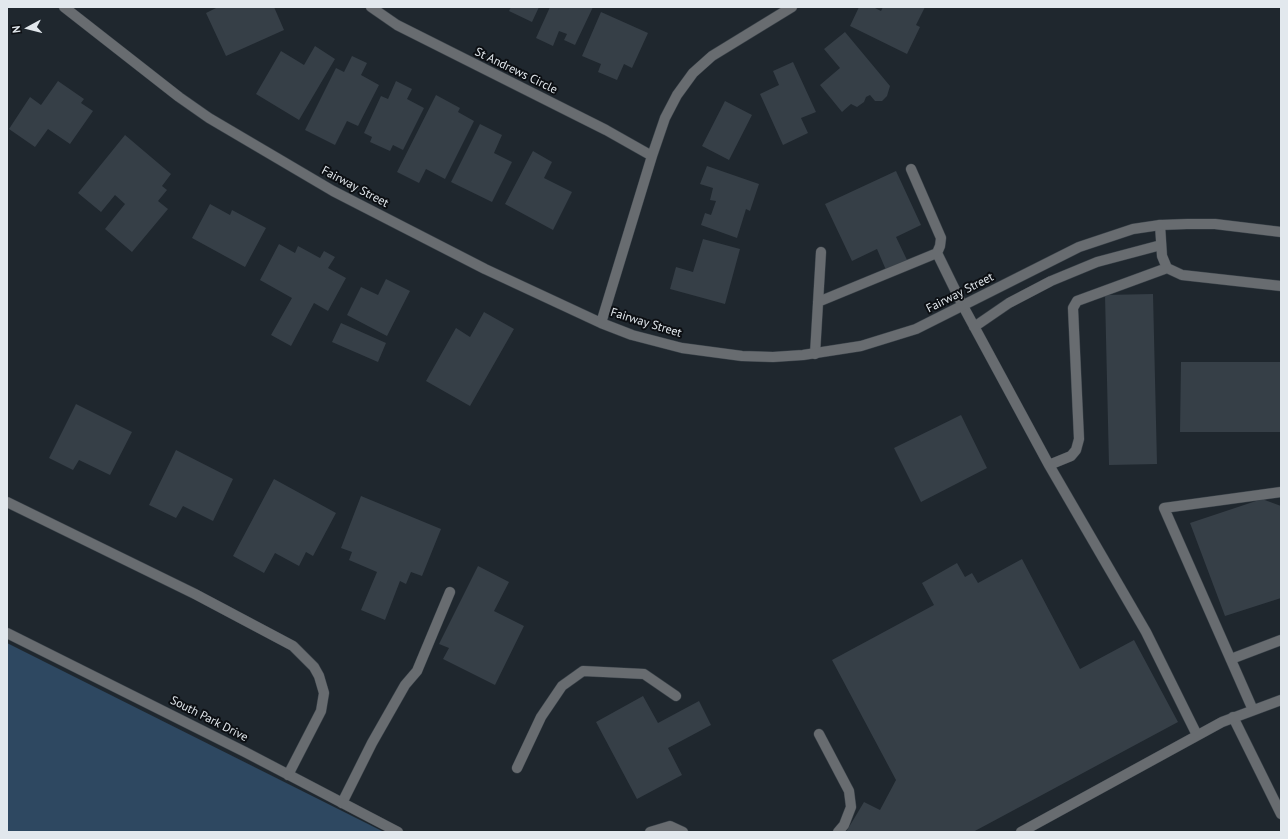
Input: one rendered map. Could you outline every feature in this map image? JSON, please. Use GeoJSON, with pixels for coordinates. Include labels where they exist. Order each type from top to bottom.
{"type":"FeatureCollection","features":[{"type":"Feature","properties":{"kind":"street","name":"Fairway Street"},"geometry":{"type":"LineString","coordinates":[[64,7],[172,93],[208,118],[333,191],[485,269],[601,323],[655,342],[712,353],[773,357],[815,354],[861,346],[889,339],[916,329],[1079,247],[1133,229],[1160,225],[1215,224],[1281,232]]}},
{"type":"Feature","properties":{"kind":"street","name":"St Andrews Circle"},"geometry":{"type":"LineString","coordinates":[[371,7],[397,25],[572,112],[652,156]]}},
{"type":"Feature","properties":{"kind":"street"},"geometry":{"type":"LineString","coordinates":[[601,323],[652,156],[665,118],[677,95],[693,73],[712,56],[792,7]]}},
{"type":"Feature","properties":{"kind":"street"},"geometry":{"type":"LineString","coordinates":[[818,302],[937,253],[941,238],[911,169]]}},
{"type":"Feature","properties":{"kind":"street"},"geometry":{"type":"LineString","coordinates":[[1160,225],[1162,256],[1167,268],[1182,275],[1281,286]]}},
{"type":"Feature","properties":{"kind":"street"},"geometry":{"type":"LineString","coordinates":[[974,327],[1010,303],[1051,281],[1097,262],[1161,245]]}},
{"type":"Feature","properties":{"kind":"street"},"geometry":{"type":"LineString","coordinates":[[815,354],[822,252]]}},
{"type":"Feature","properties":{"kind":"street"},"geometry":{"type":"LineString","coordinates":[[937,253],[974,327],[1049,465],[1146,632],[1198,735]]}},
{"type":"Feature","properties":{"kind":"street"},"geometry":{"type":"LineString","coordinates":[[1049,465],[1071,456],[1076,450],[1079,439],[1073,326],[1073,308],[1077,300],[1167,268]]}},
{"type":"Feature","properties":{"kind":"street"},"geometry":{"type":"LineString","coordinates":[[1253,710],[1164,508],[1281,492]]}},
{"type":"Feature","properties":{"kind":"street"},"geometry":{"type":"LineString","coordinates":[[7,502],[195,594],[293,646],[314,667],[319,676],[323,684],[324,702],[314,726],[288,775]]}},
{"type":"Feature","properties":{"kind":"street"},"geometry":{"type":"LineString","coordinates":[[342,803],[372,743],[405,685],[417,671],[450,592]]}},
{"type":"Feature","properties":{"kind":"street","name":"South Park Drive"},"geometry":{"type":"LineString","coordinates":[[7,633],[245,752],[398,832]]}},
{"type":"Feature","properties":{"kind":"street"},"geometry":{"type":"LineString","coordinates":[[1231,659],[1281,640]]}},
{"type":"Feature","properties":{"kind":"street"},"geometry":{"type":"LineString","coordinates":[[517,768],[541,717],[562,686],[583,671],[644,674],[676,696]]}},
{"type":"Feature","properties":{"kind":"street"},"geometry":{"type":"LineString","coordinates":[[1021,832],[1233,717],[1281,700]]}},
{"type":"Feature","properties":{"kind":"street"},"geometry":{"type":"LineString","coordinates":[[1233,717],[1281,814]]}},
{"type":"Feature","properties":{"kind":"street"},"geometry":{"type":"LineString","coordinates":[[820,734],[848,791],[851,807],[844,825],[838,832]]}},
{"type":"Feature","properties":{"kind":"street"},"geometry":{"type":"LineString","coordinates":[[650,832],[670,826],[683,832]]}},
{"type":"Feature","properties":{"kind":"shaded area"},"geometry":{"type":"Polygon","coordinates":[[[7,643],[384,832],[7,832],[7,643]]]}},
{"type":"Feature","properties":{"kind":"building"},"geometry":{"type":"Polygon","coordinates":[[[218,7],[274,7],[284,30],[226,56],[206,13],[218,7]]]}},
{"type":"Feature","properties":{"kind":"building"},"geometry":{"type":"Polygon","coordinates":[[[511,7],[539,7],[532,22],[509,11],[511,7]]]}},
{"type":"Feature","properties":{"kind":"building"},"geometry":{"type":"Polygon","coordinates":[[[550,7],[593,7],[575,45],[564,40],[567,34],[559,31],[553,46],[536,38],[550,7]]]}},
{"type":"Feature","properties":{"kind":"building"},"geometry":{"type":"Polygon","coordinates":[[[859,7],[873,7],[881,11],[883,7],[925,7],[916,25],[920,27],[907,54],[850,26],[859,7]]]}},
{"type":"Feature","properties":{"kind":"building"},"geometry":{"type":"Polygon","coordinates":[[[601,12],[648,33],[632,68],[624,64],[617,80],[598,72],[601,64],[582,56],[601,12]]]}},
{"type":"Feature","properties":{"kind":"building"},"geometry":{"type":"Polygon","coordinates":[[[845,32],[890,86],[887,96],[882,101],[875,101],[870,95],[866,97],[864,102],[857,107],[851,104],[842,112],[820,85],[840,68],[824,49],[845,32]]]}},
{"type":"Feature","properties":{"kind":"building"},"geometry":{"type":"Polygon","coordinates":[[[315,46],[335,59],[299,120],[256,94],[281,51],[304,65],[315,46]]]}},
{"type":"Feature","properties":{"kind":"building"},"geometry":{"type":"Polygon","coordinates":[[[352,56],[367,63],[361,75],[379,85],[358,126],[347,121],[335,145],[305,130],[336,68],[344,72],[352,56]]]}},
{"type":"Feature","properties":{"kind":"building"},"geometry":{"type":"Polygon","coordinates":[[[793,62],[816,112],[801,118],[808,133],[783,145],[760,94],[779,85],[773,71],[793,62]]]}},
{"type":"Feature","properties":{"kind":"building"},"geometry":{"type":"Polygon","coordinates":[[[58,81],[84,99],[81,103],[93,111],[70,144],[48,129],[35,147],[9,129],[30,97],[41,105],[58,81]]]}},
{"type":"Feature","properties":{"kind":"building"},"geometry":{"type":"Polygon","coordinates":[[[396,81],[412,89],[407,99],[424,108],[403,150],[393,145],[390,151],[370,142],[372,137],[364,133],[381,96],[388,99],[396,81]]]}},
{"type":"Feature","properties":{"kind":"building"},"geometry":{"type":"Polygon","coordinates":[[[436,95],[460,108],[458,112],[474,121],[445,179],[426,169],[419,183],[397,172],[436,95]]]}},
{"type":"Feature","properties":{"kind":"building"},"geometry":{"type":"Polygon","coordinates":[[[725,101],[752,115],[729,160],[702,146],[725,101]]]}},
{"type":"Feature","properties":{"kind":"building"},"geometry":{"type":"Polygon","coordinates":[[[480,124],[502,135],[494,153],[512,162],[492,202],[451,182],[480,124]]]}},
{"type":"Feature","properties":{"kind":"building"},"geometry":{"type":"Polygon","coordinates":[[[125,135],[171,174],[162,186],[167,190],[158,201],[168,209],[132,252],[105,229],[125,204],[115,195],[101,212],[78,193],[125,135]]]}},
{"type":"Feature","properties":{"kind":"building"},"geometry":{"type":"Polygon","coordinates":[[[533,151],[552,162],[544,178],[572,192],[553,230],[505,204],[533,151]]]}},
{"type":"Feature","properties":{"kind":"building"},"geometry":{"type":"Polygon","coordinates":[[[707,166],[759,184],[750,211],[746,209],[737,238],[701,225],[705,213],[711,215],[716,201],[710,200],[713,188],[700,184],[707,166]]]}},
{"type":"Feature","properties":{"kind":"building"},"geometry":{"type":"Polygon","coordinates":[[[896,171],[921,225],[896,237],[907,260],[886,270],[877,249],[852,261],[825,204],[896,171]]]}},
{"type":"Feature","properties":{"kind":"building"},"geometry":{"type":"Polygon","coordinates":[[[210,204],[230,215],[232,210],[266,228],[245,267],[192,238],[210,204]]]}},
{"type":"Feature","properties":{"kind":"building"},"geometry":{"type":"Polygon","coordinates":[[[703,239],[740,249],[725,304],[670,289],[676,267],[693,272],[703,239]]]}},
{"type":"Feature","properties":{"kind":"building"},"geometry":{"type":"Polygon","coordinates":[[[279,244],[295,253],[298,246],[320,258],[324,251],[335,257],[328,268],[346,278],[328,311],[314,303],[291,346],[271,335],[292,298],[260,280],[279,244]]]}},
{"type":"Feature","properties":{"kind":"building"},"geometry":{"type":"Polygon","coordinates":[[[386,279],[410,291],[387,336],[347,315],[361,287],[378,295],[386,279]]]}},
{"type":"Feature","properties":{"kind":"building"},"geometry":{"type":"Polygon","coordinates":[[[1153,294],[1157,464],[1109,465],[1105,295],[1153,294]]]}},
{"type":"Feature","properties":{"kind":"building"},"geometry":{"type":"Polygon","coordinates":[[[484,312],[514,329],[470,406],[426,381],[456,328],[470,337],[484,312]]]}},
{"type":"Feature","properties":{"kind":"building"},"geometry":{"type":"Polygon","coordinates":[[[341,323],[386,343],[378,362],[332,342],[341,323]]]}},
{"type":"Feature","properties":{"kind":"building"},"geometry":{"type":"Polygon","coordinates":[[[1181,362],[1281,362],[1281,432],[1180,432],[1181,362]]]}},
{"type":"Feature","properties":{"kind":"building"},"geometry":{"type":"Polygon","coordinates":[[[76,404],[132,432],[110,475],[79,460],[73,470],[49,458],[76,404]]]}},
{"type":"Feature","properties":{"kind":"building"},"geometry":{"type":"Polygon","coordinates":[[[961,415],[987,468],[921,502],[894,448],[961,415]]]}},
{"type":"Feature","properties":{"kind":"building"},"geometry":{"type":"Polygon","coordinates":[[[176,450],[233,479],[213,521],[183,506],[176,518],[149,505],[176,450]]]}},
{"type":"Feature","properties":{"kind":"building"},"geometry":{"type":"Polygon","coordinates":[[[274,479],[336,513],[313,556],[306,552],[299,566],[275,553],[264,573],[233,556],[274,479]]]}},
{"type":"Feature","properties":{"kind":"building"},"geometry":{"type":"Polygon","coordinates":[[[361,496],[441,529],[422,576],[411,572],[406,584],[400,581],[385,620],[361,610],[377,572],[349,560],[352,552],[341,548],[361,496]]]}},
{"type":"Feature","properties":{"kind":"building"},"geometry":{"type":"Polygon","coordinates":[[[1262,499],[1281,506],[1281,598],[1225,616],[1190,523],[1262,499]]]}},
{"type":"Feature","properties":{"kind":"building"},"geometry":{"type":"Polygon","coordinates":[[[1022,559],[1080,669],[1134,640],[1178,722],[973,832],[846,832],[864,802],[880,810],[896,780],[832,660],[934,605],[922,583],[957,563],[965,577],[972,573],[978,583],[1022,559]]]}},
{"type":"Feature","properties":{"kind":"building"},"geometry":{"type":"Polygon","coordinates":[[[478,566],[509,582],[494,611],[524,626],[495,685],[443,659],[449,648],[439,644],[478,566]]]}},
{"type":"Feature","properties":{"kind":"building"},"geometry":{"type":"Polygon","coordinates":[[[643,696],[658,723],[699,701],[711,725],[668,748],[682,775],[637,799],[596,722],[643,696]]]}}]}
